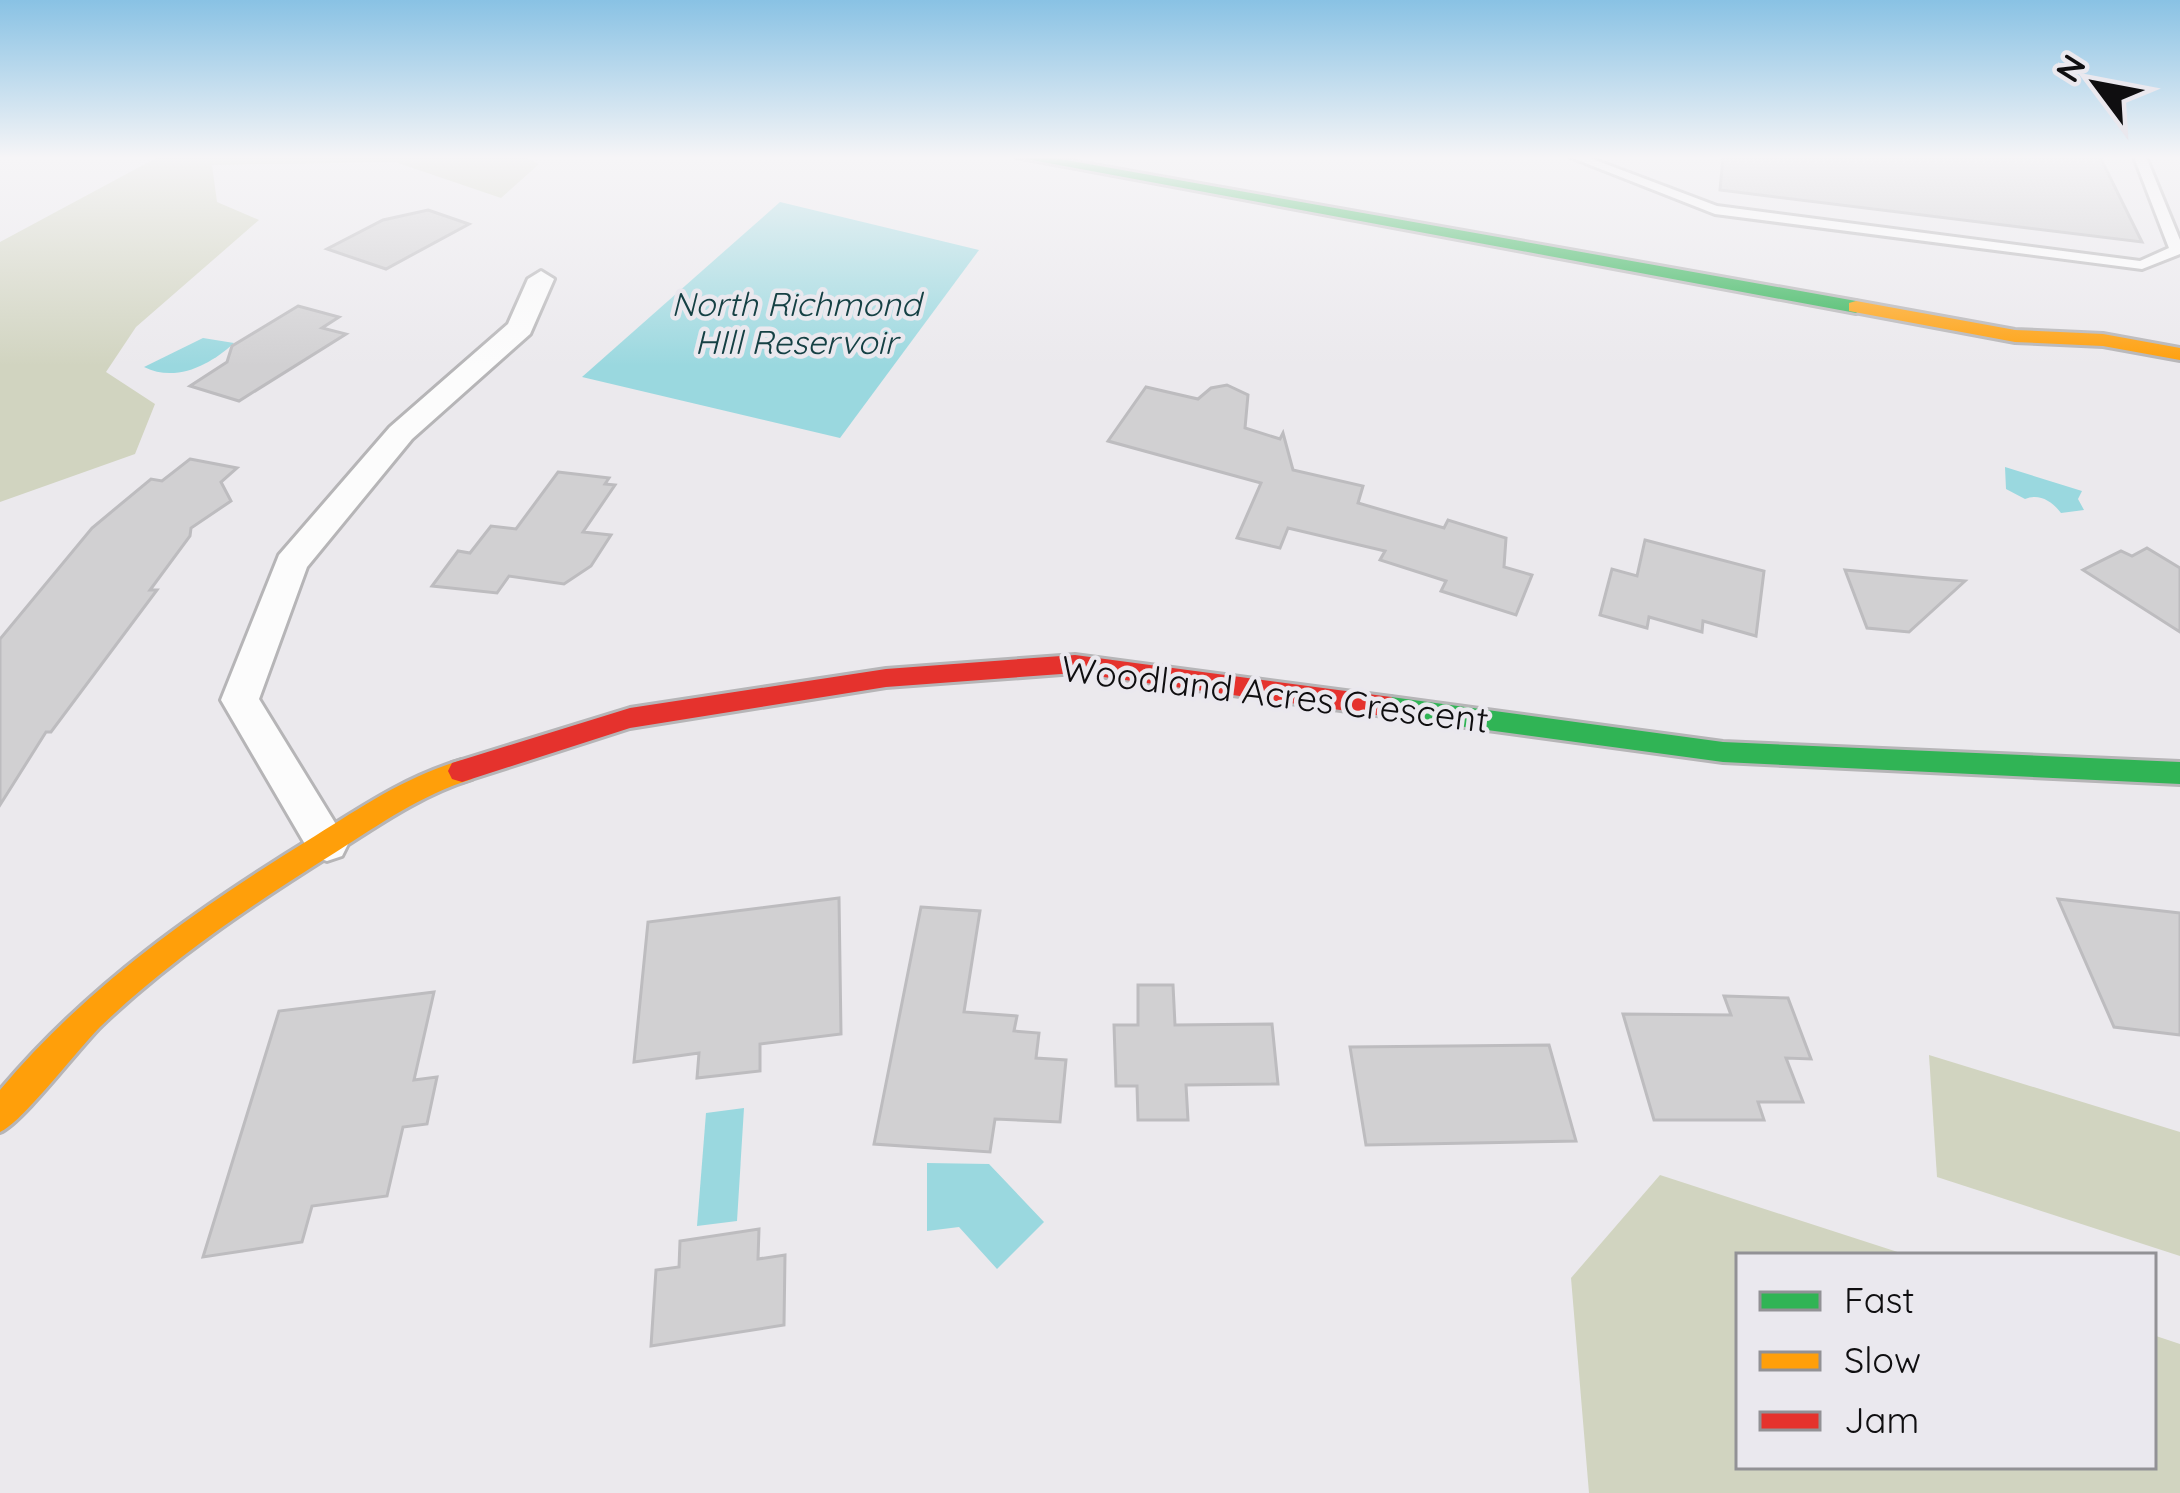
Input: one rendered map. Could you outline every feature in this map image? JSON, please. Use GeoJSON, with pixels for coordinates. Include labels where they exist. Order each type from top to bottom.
{"type":"FeatureCollection","features":[{"type":"Feature","properties":{"kind":"street"},"geometry":{"type":"LineString","coordinates":[[1410,227],[2015,336],[2103,340],[2180,354]]}},
{"type":"Feature","properties":{"kind":"street"},"geometry":{"type":"LineString","coordinates":[[326,844],[239,700],[291,563],[401,433],[520,328],[541,279]]}},
{"type":"Feature","properties":{"kind":"street"},"geometry":{"type":"LineString","coordinates":[[2015,336],[2107,368],[2180,381]]}},
{"type":"Feature","properties":{"kind":"street","name":"Woodland Acres Crescent"},"geometry":{"type":"LineString","coordinates":[[0,1116],[42,1059],[213,915],[424,782],[630,718],[886,678],[1075,664],[1724,752],[2180,773]]}},
{"type":"Feature","properties":{"kind":"lane"},"geometry":{"type":"LineString","coordinates":[[1844,227],[2142,265],[2177,250],[2168,227]]}},
{"type":"Feature","properties":{"kind":"green space"},"geometry":{"type":"Polygon","coordinates":[[[28,227],[251,227],[136,327],[106,372],[155,404],[135,454],[0,502],[0,242],[28,227]]]}},
{"type":"Feature","properties":{"kind":"green space"},"geometry":{"type":"Polygon","coordinates":[[[1929,1055],[2180,1132],[2180,1256],[1937,1177],[1929,1055]]]}},
{"type":"Feature","properties":{"kind":"green space"},"geometry":{"type":"Polygon","coordinates":[[[1660,1175],[1901,1253],[1736,1253],[1736,1469],[2156,1469],[2156,1336],[2180,1344],[2180,1493],[1589,1493],[1571,1278],[1660,1175]]]}},
{"type":"Feature","properties":{"kind":"water","name":"North Richmond HIll Reservoir"},"geometry":{"type":"Polygon","coordinates":[[[752,227],[882,227],[979,250],[840,438],[582,377],[752,227]]]}},
{"type":"Feature","properties":{"kind":"water"},"geometry":{"type":"Polygon","coordinates":[[[203,338],[234,343],[192,369],[168,373],[144,367],[203,338]]]}},
{"type":"Feature","properties":{"kind":"water"},"geometry":{"type":"Polygon","coordinates":[[[2005,467],[2082,491],[2078,499],[2084,510],[2061,513],[2045,499],[2025,499],[2006,489],[2005,467]]]}},
{"type":"Feature","properties":{"kind":"water"},"geometry":{"type":"Polygon","coordinates":[[[744,1108],[737,1221],[697,1226],[706,1113],[744,1108]]]}},
{"type":"Feature","properties":{"kind":"water"},"geometry":{"type":"Polygon","coordinates":[[[927,1163],[989,1164],[1044,1222],[997,1269],[959,1227],[927,1231],[927,1163]]]}},
{"type":"Feature","properties":{"kind":"building"},"geometry":{"type":"Polygon","coordinates":[[[370,227],[464,227],[386,269],[327,249],[370,227]]]}},
{"type":"Feature","properties":{"kind":"building"},"geometry":{"type":"Polygon","coordinates":[[[2018,227],[2134,227],[2142,242],[2018,227]]]}},
{"type":"Feature","properties":{"kind":"building"},"geometry":{"type":"Polygon","coordinates":[[[298,306],[339,317],[322,328],[346,334],[239,401],[190,386],[227,362],[232,346],[298,306]]]}},
{"type":"Feature","properties":{"kind":"building"},"geometry":{"type":"Polygon","coordinates":[[[1227,385],[1248,395],[1245,428],[1280,439],[1283,433],[1293,470],[1363,486],[1358,503],[1444,528],[1448,520],[1506,538],[1504,567],[1532,575],[1516,615],[1441,591],[1446,581],[1380,560],[1385,551],[1288,528],[1280,548],[1237,538],[1261,483],[1108,441],[1146,387],[1198,399],[1211,388],[1227,385]]]}},
{"type":"Feature","properties":{"kind":"building"},"geometry":{"type":"Polygon","coordinates":[[[190,459],[237,468],[221,482],[231,501],[191,528],[150,590],[157,590],[51,732],[46,732],[0,805],[0,639],[92,528],[151,479],[162,481],[190,459]]]}},
{"type":"Feature","properties":{"kind":"building"},"geometry":{"type":"Polygon","coordinates":[[[558,472],[609,478],[605,484],[615,485],[583,532],[611,535],[591,566],[564,584],[509,576],[497,593],[432,586],[458,551],[470,553],[491,526],[516,529],[558,472]]]}},
{"type":"Feature","properties":{"kind":"building"},"geometry":{"type":"Polygon","coordinates":[[[1645,540],[1764,571],[1756,636],[1703,621],[1702,632],[1649,617],[1647,628],[1600,615],[1612,569],[1637,576],[1645,540]]]}},
{"type":"Feature","properties":{"kind":"building"},"geometry":{"type":"Polygon","coordinates":[[[2147,548],[2180,568],[2180,632],[2083,570],[2121,551],[2132,556],[2147,548]]]}},
{"type":"Feature","properties":{"kind":"building"},"geometry":{"type":"Polygon","coordinates":[[[1845,570],[1965,581],[1909,632],[1867,628],[1845,570]]]}},
{"type":"Feature","properties":{"kind":"building"},"geometry":{"type":"Polygon","coordinates":[[[839,898],[841,1034],[760,1044],[760,1071],[697,1078],[699,1053],[634,1062],[648,922],[839,898]]]}},
{"type":"Feature","properties":{"kind":"building"},"geometry":{"type":"Polygon","coordinates":[[[2058,899],[2180,913],[2180,1035],[2114,1027],[2058,899]]]}},
{"type":"Feature","properties":{"kind":"building"},"geometry":{"type":"Polygon","coordinates":[[[921,907],[980,911],[964,1012],[1017,1016],[1014,1031],[1039,1033],[1036,1058],[1066,1060],[1060,1122],[995,1119],[990,1152],[874,1144],[921,907]]]}},
{"type":"Feature","properties":{"kind":"building"},"geometry":{"type":"Polygon","coordinates":[[[1138,985],[1173,985],[1175,1025],[1272,1024],[1278,1084],[1186,1085],[1188,1120],[1138,1120],[1137,1086],[1116,1086],[1114,1025],[1138,1025],[1138,985]]]}},
{"type":"Feature","properties":{"kind":"building"},"geometry":{"type":"Polygon","coordinates":[[[434,992],[414,1080],[437,1077],[427,1124],[403,1127],[387,1196],[312,1206],[302,1242],[203,1257],[279,1011],[434,992]]]}},
{"type":"Feature","properties":{"kind":"building"},"geometry":{"type":"Polygon","coordinates":[[[1724,996],[1788,998],[1811,1059],[1786,1058],[1803,1102],[1758,1102],[1764,1120],[1654,1120],[1623,1014],[1731,1015],[1724,996]]]}},
{"type":"Feature","properties":{"kind":"building"},"geometry":{"type":"Polygon","coordinates":[[[1549,1045],[1576,1141],[1366,1145],[1350,1047],[1549,1045]]]}},
{"type":"Feature","properties":{"kind":"building"},"geometry":{"type":"Polygon","coordinates":[[[759,1229],[758,1259],[785,1255],[784,1325],[651,1346],[656,1270],[679,1267],[680,1241],[759,1229]]]}},
{"type":"Feature","properties":{"kind":"traffic: fast"},"geometry":{"type":"LineString","coordinates":[[1410,227],[1856,307]]}},
{"type":"Feature","properties":{"kind":"traffic: fast"},"geometry":{"type":"LineString","coordinates":[[1391,707],[1723,752],[2180,773]]}},
{"type":"Feature","properties":{"kind":"traffic: slow"},"geometry":{"type":"LineString","coordinates":[[1856,307],[2015,336],[2103,340],[2180,354]]}},
{"type":"Feature","properties":{"kind":"traffic: slow"},"geometry":{"type":"LineString","coordinates":[[0,1116],[91,1016],[196,930],[425,782],[462,771]]}},
{"type":"Feature","properties":{"kind":"traffic: jam"},"geometry":{"type":"LineString","coordinates":[[462,771],[630,718],[886,678],[1075,664],[1391,707]]}}]}
